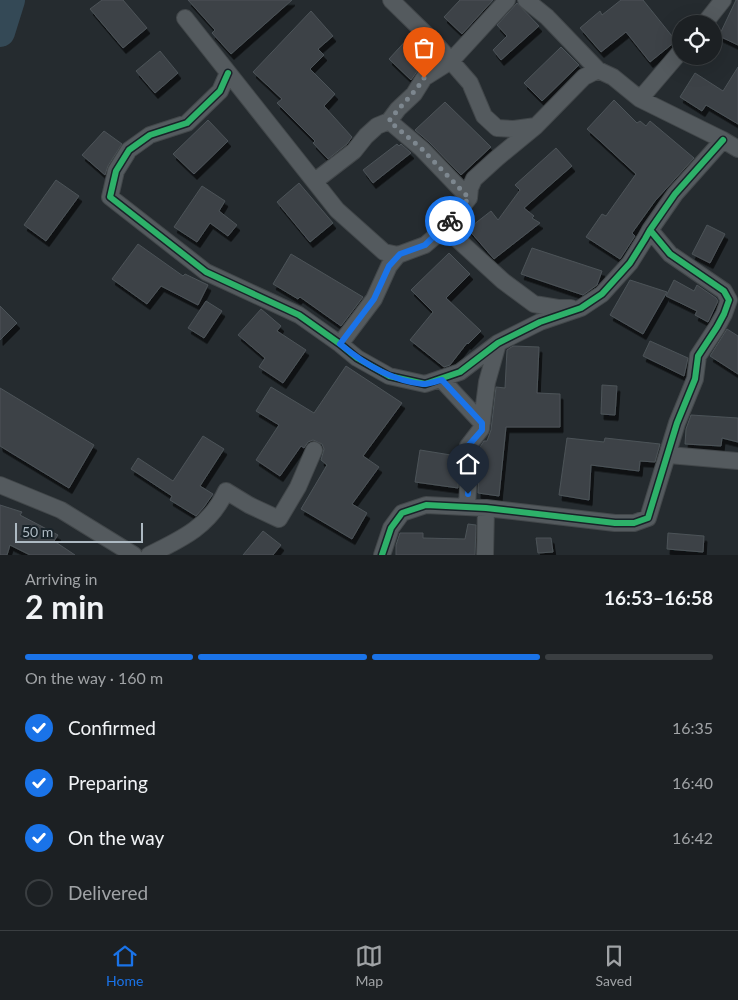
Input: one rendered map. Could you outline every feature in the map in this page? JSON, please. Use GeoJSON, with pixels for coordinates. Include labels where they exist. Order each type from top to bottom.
{"type":"FeatureCollection","features":[{"type":"Feature","properties":{"kind":"street"},"geometry":{"type":"LineString","coordinates":[[391,0],[470,83],[484,116],[497,128],[514,129],[536,126]]}},
{"type":"Feature","properties":{"kind":"street"},"geometry":{"type":"LineString","coordinates":[[315,181],[354,151],[377,126],[389,121],[398,109],[414,94],[424,78],[451,61],[508,0]]}},
{"type":"Feature","properties":{"kind":"street"},"geometry":{"type":"LineString","coordinates":[[526,0],[547,17],[598,70],[613,77],[640,99],[723,140],[738,150]]}},
{"type":"Feature","properties":{"kind":"street"},"geometry":{"type":"LineString","coordinates":[[711,15],[723,0]]}},
{"type":"Feature","properties":{"kind":"street"},"geometry":{"type":"LineString","coordinates":[[185,18],[337,210],[384,252],[398,255]]}},
{"type":"Feature","properties":{"kind":"street"},"geometry":{"type":"LineString","coordinates":[[640,99],[672,62]]}},
{"type":"Feature","properties":{"kind":"street"},"geometry":{"type":"LineString","coordinates":[[340,344],[374,299],[389,266],[398,255],[425,245],[444,228],[469,198],[470,188],[474,179],[536,126],[584,76],[598,70]]}},
{"type":"Feature","properties":{"kind":"street"},"geometry":{"type":"LineString","coordinates":[[228,73],[220,91],[187,123],[150,135],[129,150],[116,171],[110,198],[206,272],[299,315],[357,358],[389,376],[425,384],[442,380],[460,372],[498,344],[540,322],[582,308],[602,294],[630,263],[675,194],[723,140]]}},
{"type":"Feature","properties":{"kind":"street"},"geometry":{"type":"LineString","coordinates":[[220,91],[245,94]]}},
{"type":"Feature","properties":{"kind":"street"},"geometry":{"type":"LineString","coordinates":[[389,121],[422,149],[469,198]]}},
{"type":"Feature","properties":{"kind":"street"},"geometry":{"type":"LineString","coordinates":[[444,228],[503,281],[534,304],[558,308],[582,308]]}},
{"type":"Feature","properties":{"kind":"street"},"geometry":{"type":"LineString","coordinates":[[382,555],[391,528],[402,513],[426,505],[486,508],[615,523],[634,523],[648,518],[669,455],[677,423],[695,379],[698,356],[724,314],[728,300],[724,291],[670,254],[650,230]]}},
{"type":"Feature","properties":{"kind":"street"},"geometry":{"type":"LineString","coordinates":[[467,507],[468,446],[482,430],[487,382],[498,344]]}},
{"type":"Feature","properties":{"kind":"street"},"geometry":{"type":"LineString","coordinates":[[442,380],[482,423]]}},
{"type":"Feature","properties":{"kind":"street"},"geometry":{"type":"LineString","coordinates":[[149,555],[195,531],[210,516],[226,491],[249,505],[279,519],[298,488],[314,450]]}},
{"type":"Feature","properties":{"kind":"street"},"geometry":{"type":"LineString","coordinates":[[669,455],[738,461]]}},
{"type":"Feature","properties":{"kind":"street"},"geometry":{"type":"LineString","coordinates":[[0,485],[61,510],[113,550],[134,555]]}},
{"type":"Feature","properties":{"kind":"street"},"geometry":{"type":"LineString","coordinates":[[485,555],[486,508]]}},
{"type":"Feature","properties":{"kind":"building"},"geometry":{"type":"Polygon","coordinates":[[[102,0],[123,0],[147,28],[123,48],[90,9],[102,0]]]}},
{"type":"Feature","properties":{"kind":"building"},"geometry":{"type":"Polygon","coordinates":[[[188,0],[292,0],[231,54],[212,33],[215,30],[188,0]]]}},
{"type":"Feature","properties":{"kind":"building"},"geometry":{"type":"Polygon","coordinates":[[[460,0],[493,0],[462,34],[444,17],[460,0]]]}},
{"type":"Feature","properties":{"kind":"building"},"geometry":{"type":"Polygon","coordinates":[[[621,0],[643,0],[672,36],[672,44],[650,62],[626,32],[601,52],[580,28],[600,11],[602,15],[621,0]]]}},
{"type":"Feature","properties":{"kind":"building"},"geometry":{"type":"Polygon","coordinates":[[[736,0],[738,0],[738,45],[722,37],[722,30],[736,0]]]}},
{"type":"Feature","properties":{"kind":"building"},"geometry":{"type":"Polygon","coordinates":[[[517,3],[539,26],[501,60],[493,50],[507,36],[497,25],[517,3]]]}},
{"type":"Feature","properties":{"kind":"building"},"geometry":{"type":"Polygon","coordinates":[[[311,11],[333,36],[318,49],[324,55],[310,69],[335,94],[324,106],[352,137],[347,144],[328,159],[313,143],[315,141],[277,103],[282,99],[253,72],[311,11]]]}},
{"type":"Feature","properties":{"kind":"building"},"geometry":{"type":"Polygon","coordinates":[[[410,36],[434,59],[418,70],[411,80],[389,59],[410,36]]]}},
{"type":"Feature","properties":{"kind":"building"},"geometry":{"type":"Polygon","coordinates":[[[561,47],[579,65],[542,101],[524,83],[561,47]]]}},
{"type":"Feature","properties":{"kind":"building"},"geometry":{"type":"Polygon","coordinates":[[[160,51],[178,73],[155,93],[136,71],[160,51]]]}},
{"type":"Feature","properties":{"kind":"building"},"geometry":{"type":"Polygon","coordinates":[[[738,67],[738,124],[706,105],[702,111],[680,97],[695,73],[723,91],[738,67]]]}},
{"type":"Feature","properties":{"kind":"building"},"geometry":{"type":"Polygon","coordinates":[[[614,100],[637,123],[640,121],[646,126],[650,121],[694,158],[655,201],[632,233],[635,236],[620,259],[586,237],[602,214],[606,216],[636,174],[587,129],[614,100]]]}},
{"type":"Feature","properties":{"kind":"building"},"geometry":{"type":"Polygon","coordinates":[[[445,102],[491,147],[461,175],[415,130],[445,102]]]}},
{"type":"Feature","properties":{"kind":"building"},"geometry":{"type":"Polygon","coordinates":[[[208,120],[228,141],[194,174],[173,154],[208,120]]]}},
{"type":"Feature","properties":{"kind":"building"},"geometry":{"type":"Polygon","coordinates":[[[104,131],[122,144],[108,166],[105,175],[82,155],[104,131]]]}},
{"type":"Feature","properties":{"kind":"building"},"geometry":{"type":"Polygon","coordinates":[[[397,144],[399,146],[401,144],[411,153],[373,183],[363,170],[397,144]]]}},
{"type":"Feature","properties":{"kind":"building"},"geometry":{"type":"Polygon","coordinates":[[[556,148],[572,166],[524,208],[534,216],[532,218],[540,223],[494,259],[468,229],[491,211],[498,220],[520,190],[515,185],[556,148]]]}},
{"type":"Feature","properties":{"kind":"building"},"geometry":{"type":"Polygon","coordinates":[[[56,180],[79,196],[46,241],[24,225],[56,180]]]}},
{"type":"Feature","properties":{"kind":"building"},"geometry":{"type":"Polygon","coordinates":[[[299,183],[333,223],[310,242],[277,202],[299,183]]]}},
{"type":"Feature","properties":{"kind":"building"},"geometry":{"type":"Polygon","coordinates":[[[202,186],[225,201],[219,211],[237,225],[228,236],[210,223],[197,242],[174,227],[202,186]]]}},
{"type":"Feature","properties":{"kind":"building"},"geometry":{"type":"Polygon","coordinates":[[[707,225],[725,234],[710,263],[692,254],[707,225]]]}},
{"type":"Feature","properties":{"kind":"building"},"geometry":{"type":"Polygon","coordinates":[[[138,244],[183,276],[185,274],[208,285],[198,305],[161,286],[147,304],[112,279],[138,244]]]}},
{"type":"Feature","properties":{"kind":"building"},"geometry":{"type":"Polygon","coordinates":[[[532,248],[602,271],[597,285],[583,295],[521,274],[532,248]]]}},
{"type":"Feature","properties":{"kind":"building"},"geometry":{"type":"Polygon","coordinates":[[[449,253],[470,274],[446,298],[481,331],[467,343],[450,365],[444,367],[410,340],[433,312],[411,290],[449,253]]]}},
{"type":"Feature","properties":{"kind":"building"},"geometry":{"type":"Polygon","coordinates":[[[291,254],[363,297],[341,326],[300,297],[298,299],[273,284],[291,254]]]}},
{"type":"Feature","properties":{"kind":"building"},"geometry":{"type":"Polygon","coordinates":[[[630,280],[667,292],[643,334],[610,315],[630,280]]]}},
{"type":"Feature","properties":{"kind":"building"},"geometry":{"type":"Polygon","coordinates":[[[674,280],[694,291],[697,285],[716,298],[718,301],[708,322],[695,315],[697,311],[666,296],[674,280]]]}},
{"type":"Feature","properties":{"kind":"building"},"geometry":{"type":"Polygon","coordinates":[[[206,301],[222,311],[204,338],[188,328],[206,301]]]}},
{"type":"Feature","properties":{"kind":"building"},"geometry":{"type":"Polygon","coordinates":[[[0,306],[17,323],[0,340],[0,306]]]}},
{"type":"Feature","properties":{"kind":"building"},"geometry":{"type":"Polygon","coordinates":[[[261,309],[281,326],[277,331],[306,350],[283,383],[259,367],[265,358],[238,335],[261,309]]]}},
{"type":"Feature","properties":{"kind":"building"},"geometry":{"type":"Polygon","coordinates":[[[727,329],[738,336],[738,374],[710,356],[727,329]]]}},
{"type":"Feature","properties":{"kind":"building"},"geometry":{"type":"Polygon","coordinates":[[[650,341],[688,358],[684,376],[643,356],[650,341]]]}},
{"type":"Feature","properties":{"kind":"building"},"geometry":{"type":"Polygon","coordinates":[[[513,346],[539,347],[537,393],[560,394],[560,427],[506,427],[499,496],[478,493],[478,450],[484,441],[487,441],[491,430],[496,387],[505,388],[507,350],[513,346]]]}},
{"type":"Feature","properties":{"kind":"building"},"geometry":{"type":"Polygon","coordinates":[[[346,366],[402,403],[363,456],[379,467],[352,504],[367,513],[352,539],[301,509],[327,465],[321,460],[324,449],[322,444],[313,440],[308,442],[304,448],[301,446],[280,476],[256,460],[279,425],[256,411],[271,387],[314,413],[346,366]]]}},
{"type":"Feature","properties":{"kind":"building"},"geometry":{"type":"Polygon","coordinates":[[[602,385],[617,386],[615,415],[601,414],[602,385]]]}},
{"type":"Feature","properties":{"kind":"building"},"geometry":{"type":"Polygon","coordinates":[[[0,388],[94,445],[69,488],[0,446],[0,388]]]}},
{"type":"Feature","properties":{"kind":"building"},"geometry":{"type":"Polygon","coordinates":[[[691,415],[738,418],[738,442],[722,438],[721,446],[685,444],[686,429],[691,415]]]}},
{"type":"Feature","properties":{"kind":"building"},"geometry":{"type":"Polygon","coordinates":[[[203,436],[224,449],[200,486],[213,494],[196,516],[170,500],[172,496],[131,469],[138,458],[173,481],[203,436]]]}},
{"type":"Feature","properties":{"kind":"building"},"geometry":{"type":"Polygon","coordinates":[[[567,438],[604,442],[605,438],[660,444],[655,462],[640,461],[639,471],[591,465],[589,500],[559,495],[567,438]]]}},
{"type":"Feature","properties":{"kind":"building"},"geometry":{"type":"Polygon","coordinates":[[[420,450],[457,456],[459,468],[458,488],[415,482],[420,450]]]}},
{"type":"Feature","properties":{"kind":"building"},"geometry":{"type":"Polygon","coordinates":[[[0,505],[22,512],[20,515],[58,535],[54,541],[75,555],[30,555],[10,545],[7,555],[0,555],[0,505]]]}},
{"type":"Feature","properties":{"kind":"building"},"geometry":{"type":"Polygon","coordinates":[[[468,524],[476,525],[475,555],[396,555],[396,545],[400,533],[423,533],[423,538],[465,539],[468,524]]]}},
{"type":"Feature","properties":{"kind":"building"},"geometry":{"type":"Polygon","coordinates":[[[263,531],[281,545],[273,555],[243,555],[263,531]]]}},
{"type":"Feature","properties":{"kind":"building"},"geometry":{"type":"Polygon","coordinates":[[[668,533],[704,536],[703,552],[667,549],[668,533]]]}},
{"type":"Feature","properties":{"kind":"building"},"geometry":{"type":"Polygon","coordinates":[[[536,538],[551,538],[553,552],[538,553],[536,538]]]}},
{"type":"Feature","properties":{"kind":"waterway"},"geometry":{"type":"LineString","coordinates":[[0,32],[10,0]]}},
{"type":"Feature","properties":{"kind":"cycle path"},"geometry":{"type":"LineString","coordinates":[[228,73],[220,91],[187,123],[150,135],[129,150],[116,171],[110,197],[206,272],[299,315],[357,358],[389,376],[425,384],[460,372],[498,343],[540,322],[581,308],[602,294],[630,263],[675,194],[723,140]]}},
{"type":"Feature","properties":{"kind":"cycle path"},"geometry":{"type":"LineString","coordinates":[[382,555],[391,528],[402,513],[426,505],[486,508],[615,523],[634,523],[648,518],[677,423],[695,379],[698,356],[717,327],[729,300],[724,291],[670,254],[650,230]]}},
{"type":"Feature","properties":{"kind":"way so far"},"geometry":{"type":"LineString","coordinates":[[424,78],[414,94],[406,100],[389,121],[422,149],[469,198],[450,221]]}},
{"type":"Feature","properties":{"kind":"route"},"geometry":{"type":"LineString","coordinates":[[450,221],[425,245],[400,254],[389,266],[374,299],[340,344],[357,358],[389,376],[425,384],[442,380],[482,423],[482,430],[472,439],[468,446],[468,494]]}}]}
